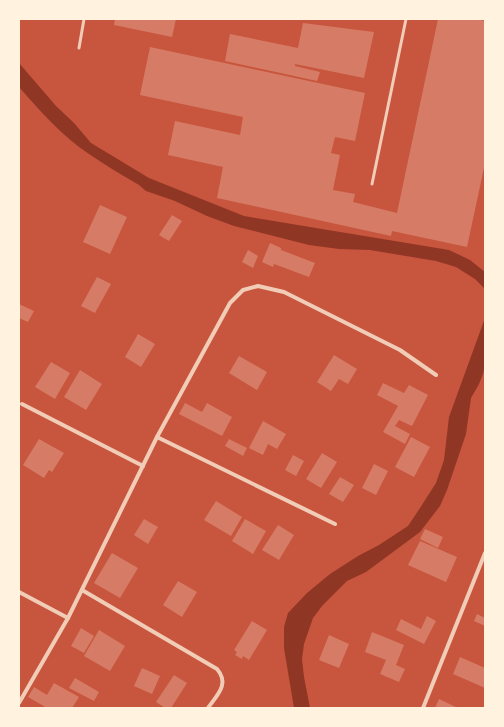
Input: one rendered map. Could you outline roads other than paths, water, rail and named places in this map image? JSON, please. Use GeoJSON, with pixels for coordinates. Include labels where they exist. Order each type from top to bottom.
{"type":"FeatureCollection","features":[{"type":"Feature","properties":{"kind":"street"},"geometry":{"type":"LineString","coordinates":[[19,703],[68,618],[157,437],[230,303],[242,290],[258,286],[284,292],[400,350],[436,375]]}},
{"type":"Feature","properties":{"kind":"street"},"geometry":{"type":"LineString","coordinates":[[22,404],[142,466]]}},
{"type":"Feature","properties":{"kind":"street"},"geometry":{"type":"LineString","coordinates":[[157,437],[335,524]]}},
{"type":"Feature","properties":{"kind":"street"},"geometry":{"type":"LineString","coordinates":[[423,708],[485,553]]}},
{"type":"Feature","properties":{"kind":"street"},"geometry":{"type":"LineString","coordinates":[[82,590],[217,669],[222,674],[223,683],[219,692],[208,708]]}},
{"type":"Feature","properties":{"kind":"street"},"geometry":{"type":"LineString","coordinates":[[19,592],[68,618]]}},
{"type":"Feature","properties":{"kind":"lane"},"geometry":{"type":"LineString","coordinates":[[79,48],[84,19]]}},
{"type":"Feature","properties":{"kind":"lane"},"geometry":{"type":"LineString","coordinates":[[372,184],[406,19]]}}]}
